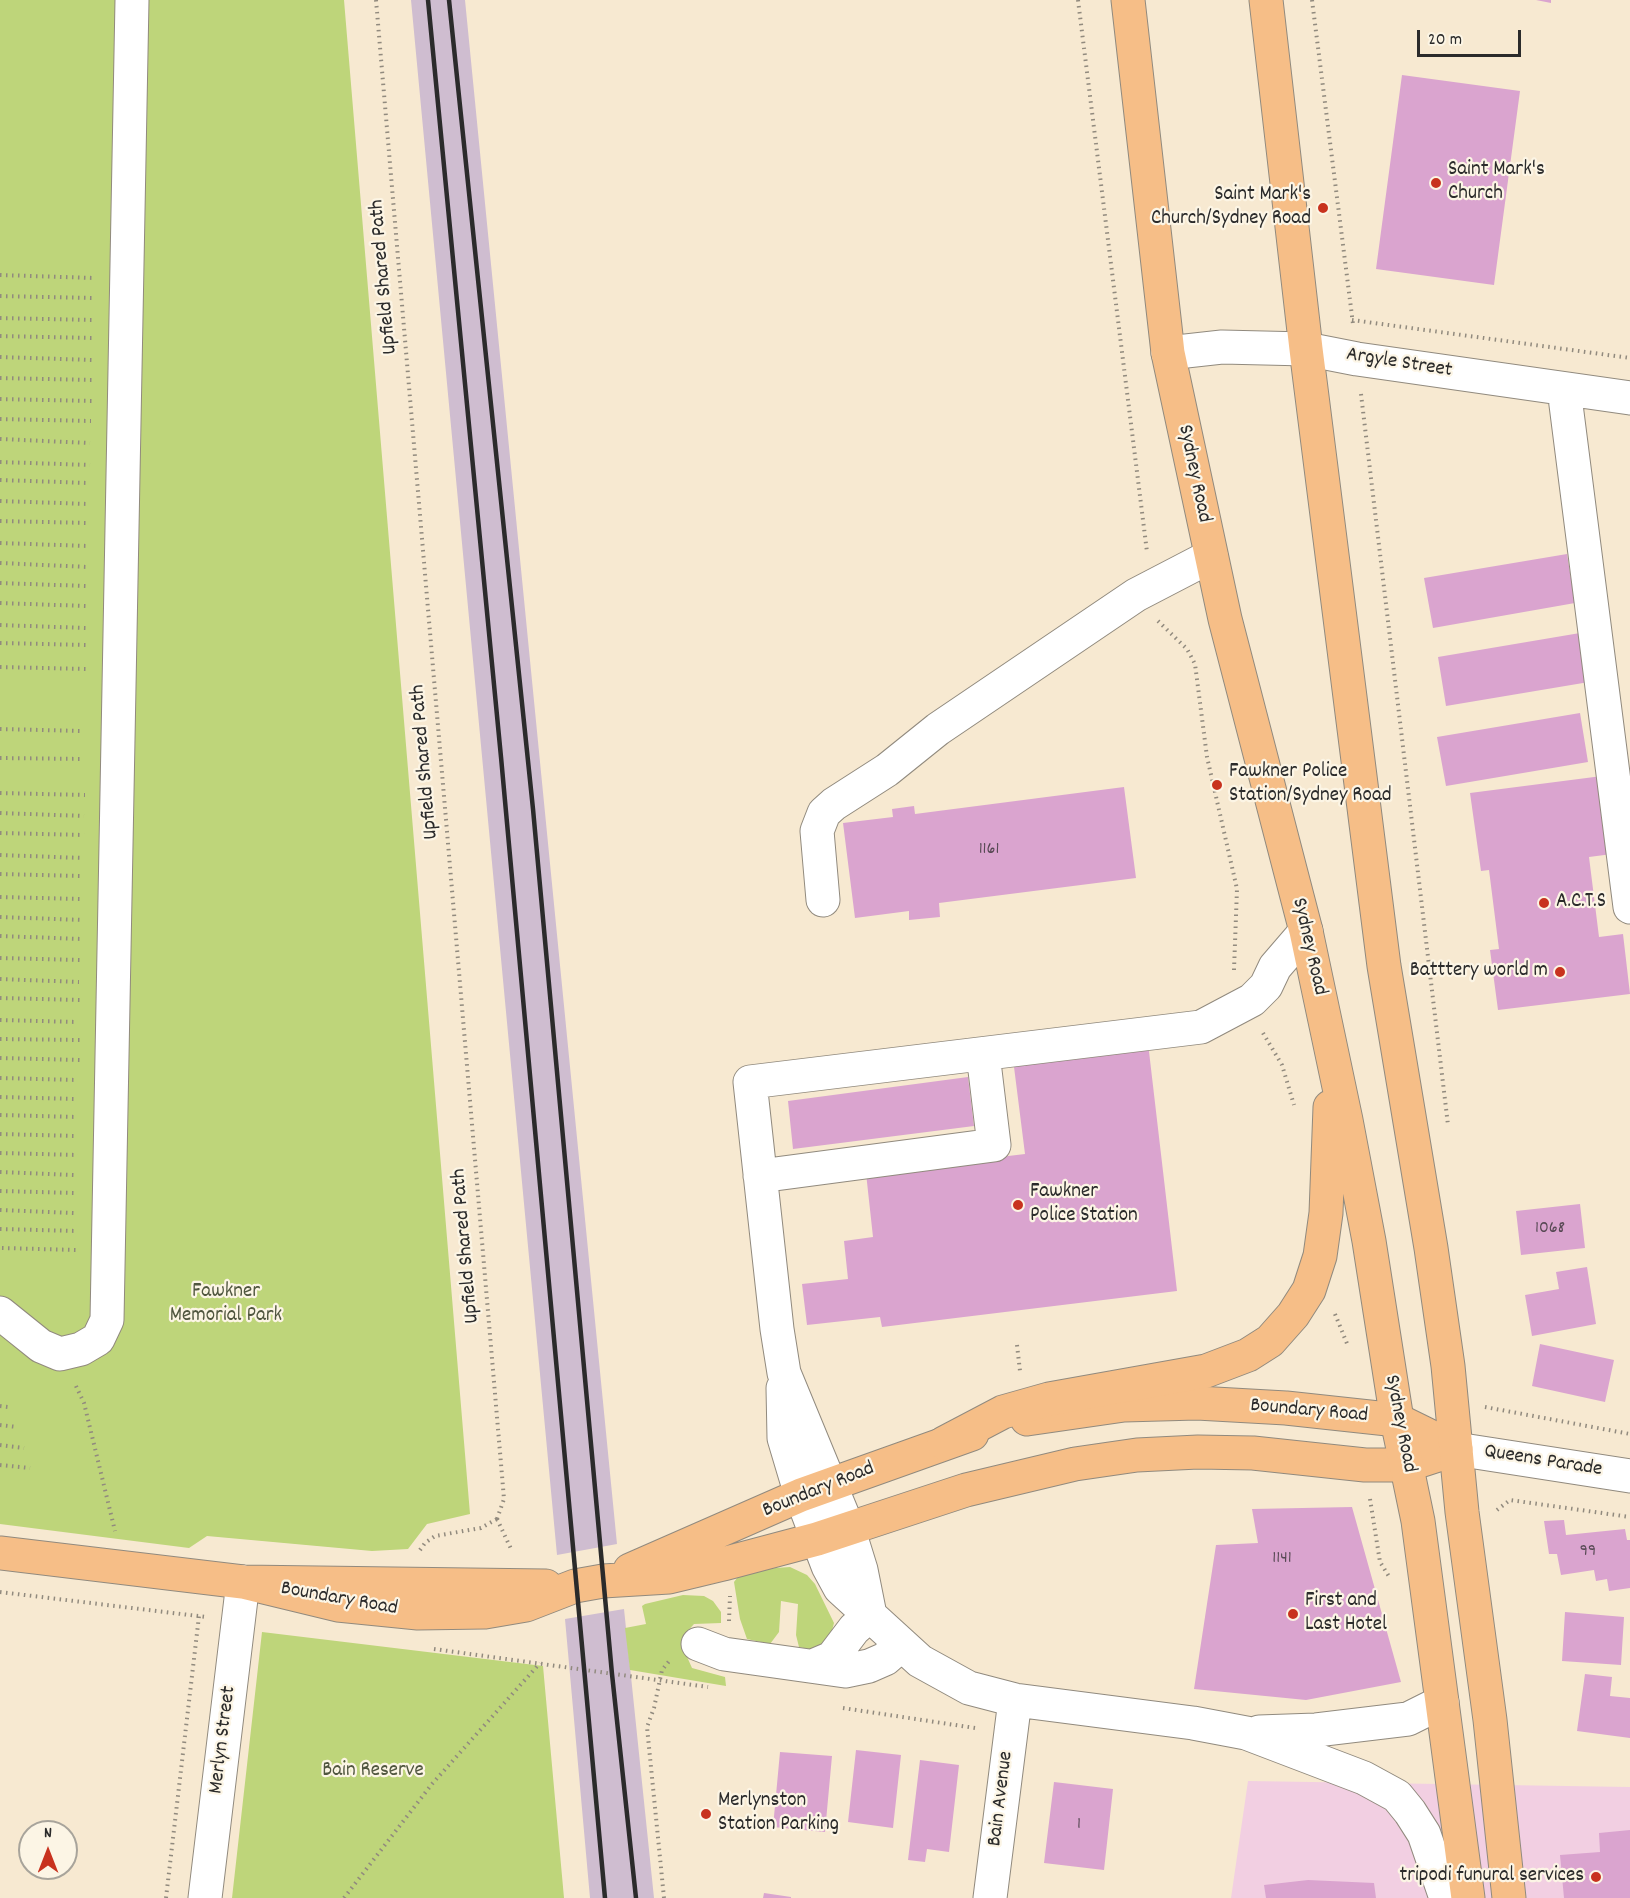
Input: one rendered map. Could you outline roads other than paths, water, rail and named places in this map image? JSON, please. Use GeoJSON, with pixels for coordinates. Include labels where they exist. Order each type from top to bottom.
{"type":"FeatureCollection","features":[{"type":"Feature","properties":{"kind":"main road","name":"Sydney Road"},"geometry":{"type":"LineString","coordinates":[[1128,0],[1168,353],[1211,556],[1306,931],[1369,1241],[1397,1420],[1418,1521],[1468,1898]]}},
{"type":"Feature","properties":{"kind":"main road"},"geometry":{"type":"LineString","coordinates":[[1266,0],[1306,349],[1384,966],[1431,1248],[1448,1366],[1471,1586],[1490,1720],[1509,1898]]}},
{"type":"Feature","properties":{"kind":"main road"},"geometry":{"type":"LineString","coordinates":[[944,1443],[1003,1412],[1049,1399],[1206,1371],[1248,1355],[1270,1341],[1293,1315],[1309,1290],[1320,1256],[1326,1213],[1332,1055]]}},
{"type":"Feature","properties":{"kind":"main road","name":"Boundary Road"},"geometry":{"type":"LineString","coordinates":[[589,1584],[815,1490],[944,1443],[1043,1415],[1124,1406],[1208,1403],[1397,1420],[1456,1449]]}},
{"type":"Feature","properties":{"kind":"main road","name":"Boundary Road"},"geometry":{"type":"LineString","coordinates":[[0,1553],[243,1582],[589,1584],[669,1577],[817,1539],[966,1490],[1021,1476],[1137,1455],[1253,1453],[1365,1465],[1407,1465],[1456,1449]]}},
{"type":"Feature","properties":{"kind":"street"},"geometry":{"type":"LineString","coordinates":[[0,1313],[41,1346],[60,1354],[81,1349],[98,1339],[107,1320],[132,0]]}},
{"type":"Feature","properties":{"kind":"street","name":"Argyle Street"},"geometry":{"type":"LineString","coordinates":[[1168,353],[1222,346],[1306,349],[1357,359],[1630,398]]}},
{"type":"Feature","properties":{"kind":"street"},"geometry":{"type":"LineString","coordinates":[[1564,388],[1630,907]]}},
{"type":"Feature","properties":{"kind":"street"},"geometry":{"type":"LineString","coordinates":[[824,900],[817,831],[824,813],[834,804],[888,770],[938,729],[1126,602],[1211,556]]}},
{"type":"Feature","properties":{"kind":"street"},"geometry":{"type":"LineString","coordinates":[[813,1666],[832,1658],[854,1629],[870,1615],[861,1570],[848,1528],[815,1490],[784,1438],[784,1373],[750,1082],[1201,1027],[1246,1004],[1266,986],[1275,967],[1306,931]]}},
{"type":"Feature","properties":{"kind":"street"},"geometry":{"type":"LineString","coordinates":[[760,1176],[994,1145],[983,1054]]}},
{"type":"Feature","properties":{"kind":"street","name":"Queens Parade"},"geometry":{"type":"LineString","coordinates":[[1456,1449],[1630,1476]]}},
{"type":"Feature","properties":{"kind":"street"},"geometry":{"type":"LineString","coordinates":[[815,1490],[817,1539]]}},
{"type":"Feature","properties":{"kind":"street","name":"Boundary Road"},"geometry":{"type":"LineString","coordinates":[[817,1539],[840,1588],[901,1645],[935,1670],[960,1684],[1015,1700],[1193,1723],[1246,1733],[1364,1778],[1397,1796],[1424,1834],[1446,1898]]}},
{"type":"Feature","properties":{"kind":"street","name":"Merlyn Street"},"geometry":{"type":"LineString","coordinates":[[205,1898],[243,1582]]}},
{"type":"Feature","properties":{"kind":"street"},"geometry":{"type":"LineString","coordinates":[[698,1644],[724,1654],[856,1670],[885,1659],[901,1645]]}},
{"type":"Feature","properties":{"kind":"street","name":"Bain Avenue"},"geometry":{"type":"LineString","coordinates":[[990,1898],[1015,1700]]}},
{"type":"Feature","properties":{"kind":"street","name":"Boundary Road"},"geometry":{"type":"LineString","coordinates":[[1246,1733],[1316,1730],[1408,1719],[1442,1702]]}},
{"type":"Feature","properties":{"kind":"railway"},"geometry":{"type":"LineString","coordinates":[[428,0],[501,757],[605,1898]]}},
{"type":"Feature","properties":{"kind":"railway"},"geometry":{"type":"LineString","coordinates":[[449,0],[533,809],[612,1674],[636,1898]]}},
{"type":"Feature","properties":{"kind":"place","name":"Saint Mark's Church"},"geometry":{"type":"Point","coordinates":[1436,183]}},
{"type":"Feature","properties":{"kind":"place","name":"Saint Mark's Church/Sydney Road"},"geometry":{"type":"Point","coordinates":[1323,208]}},
{"type":"Feature","properties":{"kind":"place","name":"Fawkner Police Station/Sydney Road"},"geometry":{"type":"Point","coordinates":[1217,785]}},
{"type":"Feature","properties":{"kind":"place","name":"A.C.T.S"},"geometry":{"type":"Point","coordinates":[1544,903]}},
{"type":"Feature","properties":{"kind":"place","name":"Batttery world m"},"geometry":{"type":"Point","coordinates":[1560,972]}},
{"type":"Feature","properties":{"kind":"place","name":"Fawkner Police Station"},"geometry":{"type":"Point","coordinates":[1018,1205]}},
{"type":"Feature","properties":{"kind":"place","name":"First and Last Hotel"},"geometry":{"type":"Point","coordinates":[1293,1614]}},
{"type":"Feature","properties":{"kind":"place","name":"Merlynston Station Parking"},"geometry":{"type":"Point","coordinates":[706,1814]}},
{"type":"Feature","properties":{"kind":"place","name":"tripodi funural services"},"geometry":{"type":"Point","coordinates":[1596,1877]}},
{"type":"Feature","properties":{"kind":"park label","name":"Fawkner Memorial Park"},"geometry":{"type":"Point","coordinates":[226,1305]}},
{"type":"Feature","properties":{"kind":"park label","name":"Bain Reserve"},"geometry":{"type":"Point","coordinates":[373,1772]}}]}
